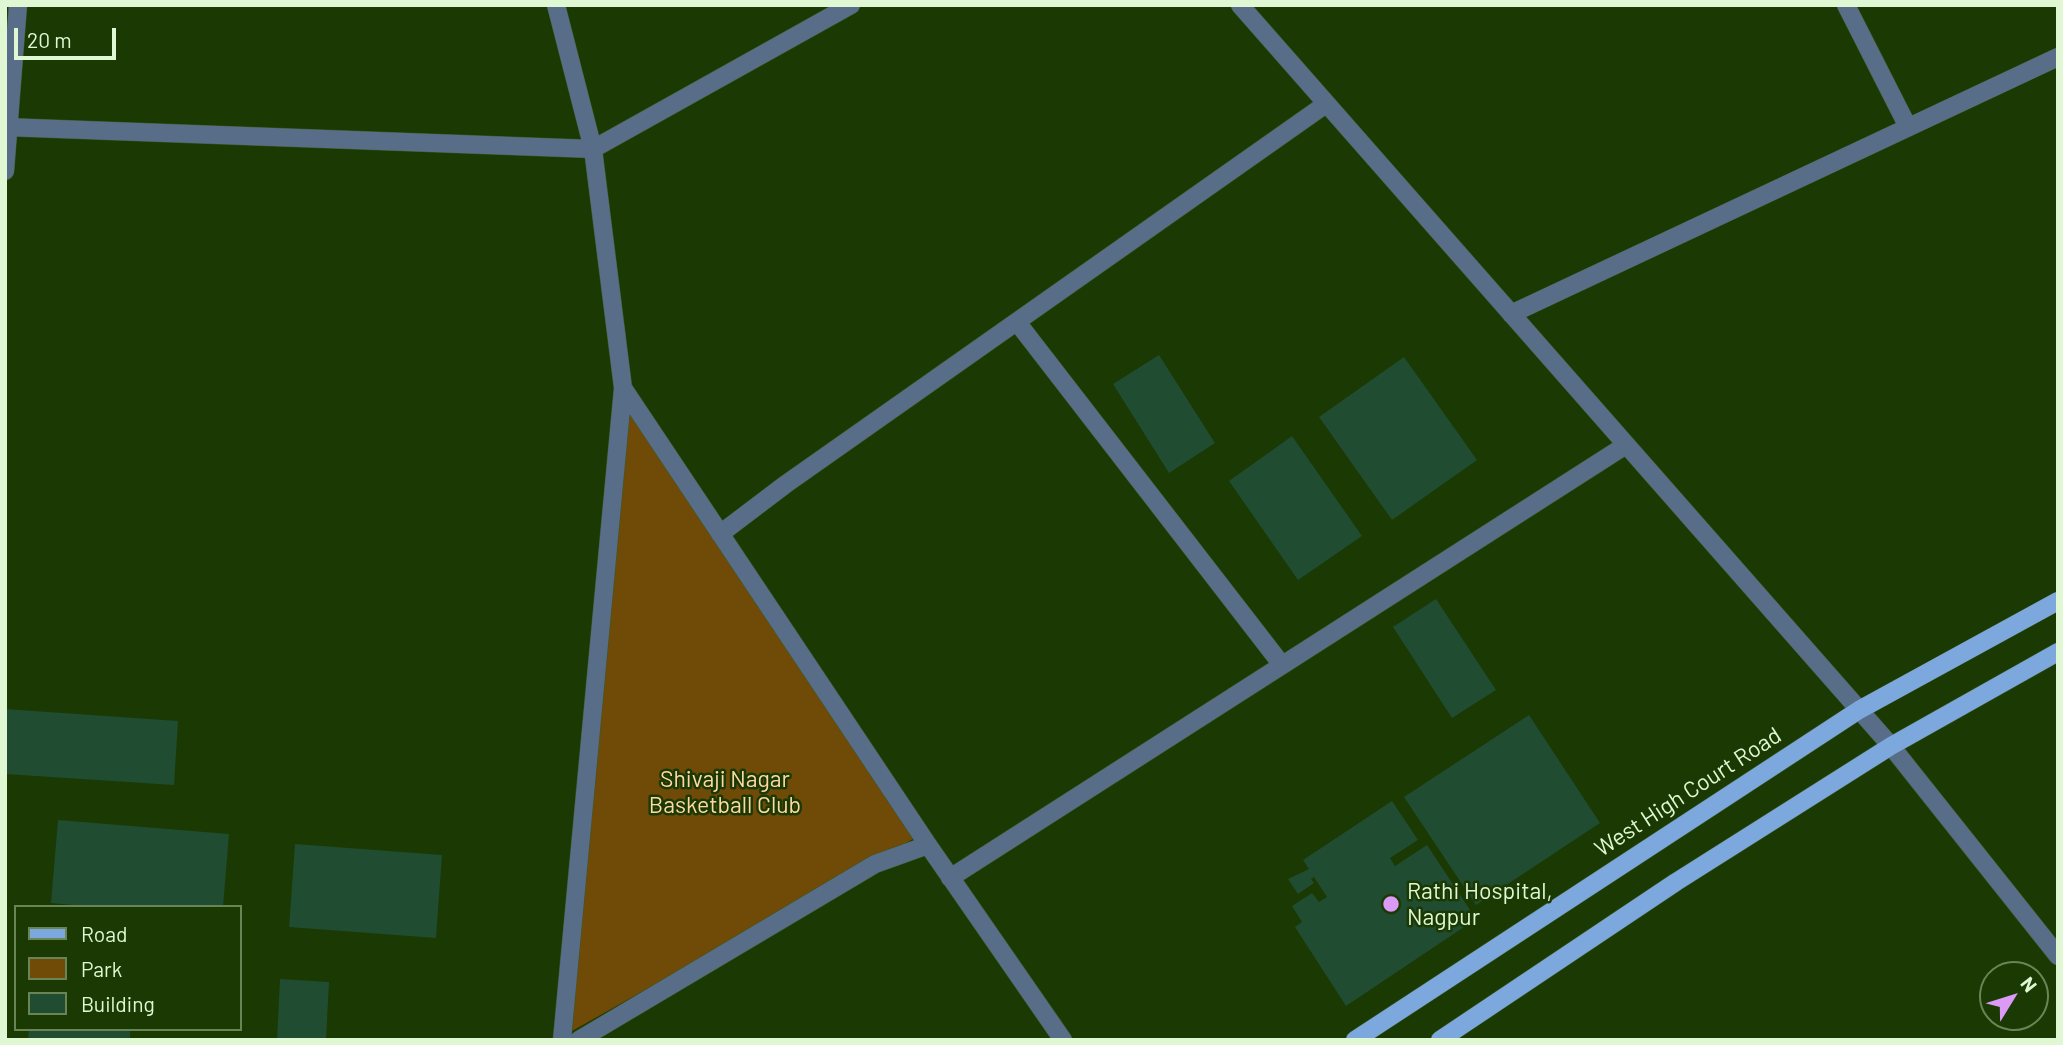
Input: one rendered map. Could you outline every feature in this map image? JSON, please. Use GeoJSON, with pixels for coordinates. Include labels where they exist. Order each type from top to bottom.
{"type":"FeatureCollection","features":[{"type":"Feature","properties":{"kind":"main road","name":"West High Court Road"},"geometry":{"type":"LineString","coordinates":[[1355,1040],[1859,710],[2058,601]]}},
{"type":"Feature","properties":{"kind":"main road"},"geometry":{"type":"LineString","coordinates":[[1440,1040],[1676,882],[1891,746],[2058,652]]}},
{"type":"Feature","properties":{"kind":"street"},"geometry":{"type":"LineString","coordinates":[[5,171],[18,5]]}},
{"type":"Feature","properties":{"kind":"street"},"geometry":{"type":"LineString","coordinates":[[556,5],[593,149],[623,388],[562,1040]]}},
{"type":"Feature","properties":{"kind":"street"},"geometry":{"type":"LineString","coordinates":[[7,128],[593,149],[851,5]]}},
{"type":"Feature","properties":{"kind":"street"},"geometry":{"type":"LineString","coordinates":[[1240,5],[1891,746],[2058,956]]}},
{"type":"Feature","properties":{"kind":"street"},"geometry":{"type":"LineString","coordinates":[[1846,5],[1909,127]]}},
{"type":"Feature","properties":{"kind":"street"},"geometry":{"type":"LineString","coordinates":[[1511,314],[2058,57]]}},
{"type":"Feature","properties":{"kind":"street"},"geometry":{"type":"LineString","coordinates":[[720,534],[1326,104]]}},
{"type":"Feature","properties":{"kind":"street"},"geometry":{"type":"LineString","coordinates":[[1017,322],[1282,666]]}},
{"type":"Feature","properties":{"kind":"street"},"geometry":{"type":"LineString","coordinates":[[623,388],[950,878],[1063,1040]]}},
{"type":"Feature","properties":{"kind":"street"},"geometry":{"type":"LineString","coordinates":[[950,878],[1626,445]]}},
{"type":"Feature","properties":{"kind":"street"},"geometry":{"type":"LineString","coordinates":[[579,1040],[875,864],[928,845]]}},
{"type":"Feature","properties":{"kind":"green space","name":"Shivaji Nagar Basketball Club"},"geometry":{"type":"Polygon","coordinates":[[[623,388],[913,839],[572,1031],[623,388]]]}},
{"type":"Feature","properties":{"kind":"building"},"geometry":{"type":"Polygon","coordinates":[[[1159,355],[1215,443],[1169,473],[1113,384],[1159,355]]]}},
{"type":"Feature","properties":{"kind":"building"},"geometry":{"type":"Polygon","coordinates":[[[1404,357],[1477,460],[1392,520],[1319,417],[1404,357]]]}},
{"type":"Feature","properties":{"kind":"building"},"geometry":{"type":"Polygon","coordinates":[[[1292,436],[1362,536],[1298,580],[1229,481],[1292,436]]]}},
{"type":"Feature","properties":{"kind":"building"},"geometry":{"type":"Polygon","coordinates":[[[1436,599],[1496,690],[1452,718],[1393,627],[1436,599]]]}},
{"type":"Feature","properties":{"kind":"building"},"geometry":{"type":"Polygon","coordinates":[[[5,709],[178,721],[174,785],[5,774],[5,709]]]}},
{"type":"Feature","properties":{"kind":"building"},"geometry":{"type":"Polygon","coordinates":[[[1529,715],[1600,823],[1476,905],[1404,797],[1529,715]]]}},
{"type":"Feature","properties":{"kind":"building"},"geometry":{"type":"Polygon","coordinates":[[[1392,801],[1418,840],[1390,858],[1395,866],[1427,845],[1476,919],[1346,1006],[1295,927],[1302,922],[1292,906],[1312,893],[1319,902],[1327,897],[1314,877],[1311,879],[1314,883],[1298,894],[1288,879],[1309,869],[1303,860],[1392,801]]]}},
{"type":"Feature","properties":{"kind":"building"},"geometry":{"type":"Polygon","coordinates":[[[58,820],[229,834],[223,905],[51,903],[58,820]]]}},
{"type":"Feature","properties":{"kind":"building"},"geometry":{"type":"Polygon","coordinates":[[[295,844],[442,855],[436,938],[289,927],[295,844]]]}},
{"type":"Feature","properties":{"kind":"building"},"geometry":{"type":"Polygon","coordinates":[[[280,979],[329,982],[326,1040],[277,1040],[280,979]]]}},
{"type":"Feature","properties":{"kind":"building"},"geometry":{"type":"Polygon","coordinates":[[[29,1031],[130,1031],[130,1040],[28,1040],[29,1031]]]}},
{"type":"Feature","properties":{"kind":"place","name":"Rathi Hospital, Nagpur"},"geometry":{"type":"Point","coordinates":[1391,904]}}]}
